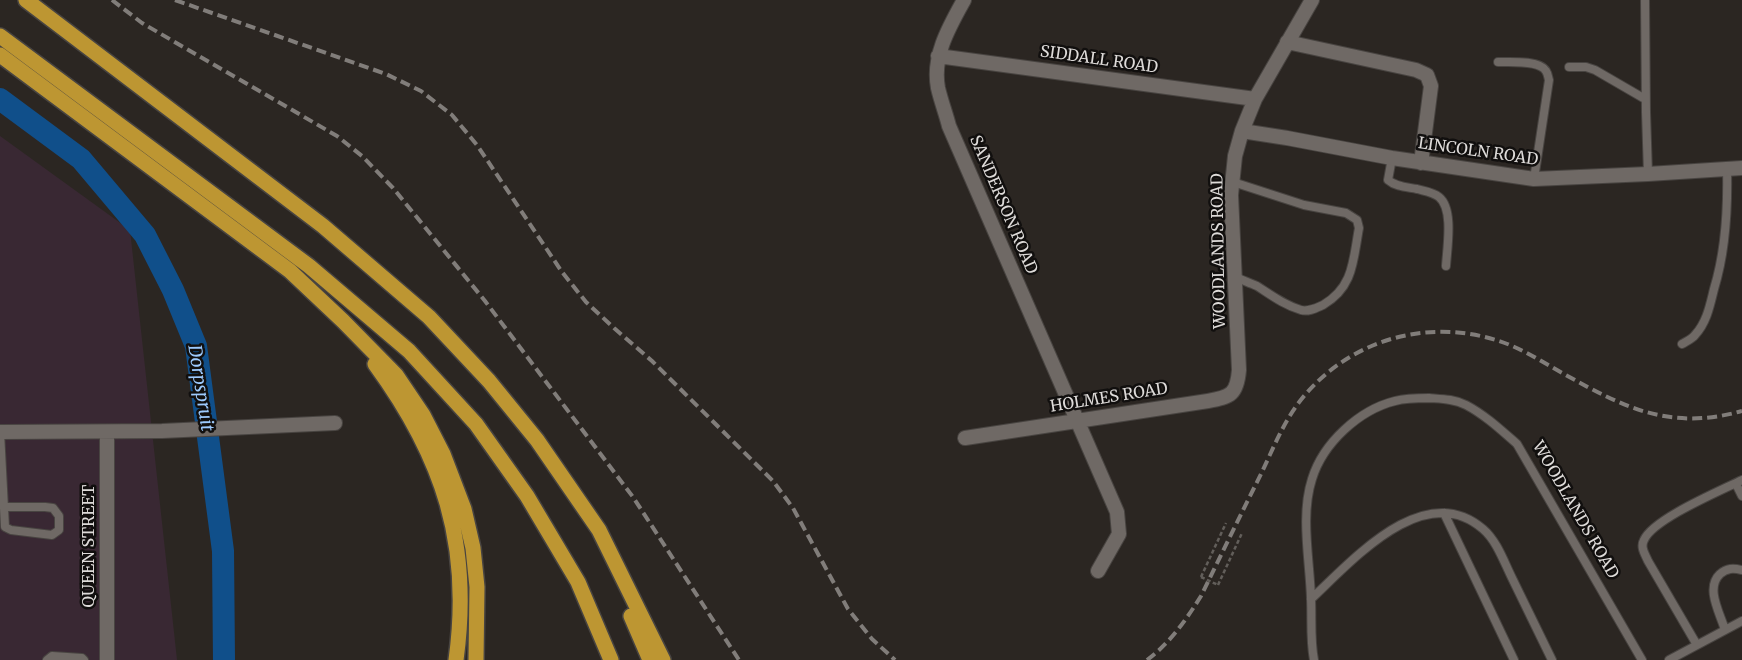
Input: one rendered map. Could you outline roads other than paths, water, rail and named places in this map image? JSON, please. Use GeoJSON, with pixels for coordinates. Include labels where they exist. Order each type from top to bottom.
{"type":"FeatureCollection","features":[{"type":"Feature","properties":{"kind":"highway"},"geometry":{"type":"LineString","coordinates":[[26,0],[322,226],[429,316],[489,381],[537,440],[599,530],[663,660]]}},
{"type":"Feature","properties":{"kind":"highway"},"geometry":{"type":"LineString","coordinates":[[0,36],[309,266],[409,351],[476,424],[527,496],[578,582],[611,660]]}},
{"type":"Feature","properties":{"kind":"highway"},"geometry":{"type":"LineString","coordinates":[[0,55],[290,271],[344,321],[396,375],[424,415],[443,454],[464,509],[473,548],[477,587],[476,660]]}},
{"type":"Feature","properties":{"kind":"highway"},"geometry":{"type":"LineString","coordinates":[[344,321],[388,381],[414,422],[437,471],[452,520],[461,580],[460,630],[456,660]]}},
{"type":"Feature","properties":{"kind":"highway"},"geometry":{"type":"LineString","coordinates":[[537,440],[594,534],[650,660]]}},
{"type":"Feature","properties":{"kind":"street","name":"SANDERSON ROAD"},"geometry":{"type":"LineString","coordinates":[[964,0],[948,29],[938,56],[938,87],[950,126],[1117,512],[1118,534],[1098,571]]}},
{"type":"Feature","properties":{"kind":"street","name":"WOODLANDS ROAD"},"geometry":{"type":"LineString","coordinates":[[1239,370],[1232,195],[1235,156],[1242,131],[1255,99],[1312,0]]}},
{"type":"Feature","properties":{"kind":"street"},"geometry":{"type":"LineString","coordinates":[[1287,42],[1416,70],[1426,75],[1431,86],[1421,163]]}},
{"type":"Feature","properties":{"kind":"street","name":"SIDDALL ROAD"},"geometry":{"type":"LineString","coordinates":[[938,56],[1255,99]]}},
{"type":"Feature","properties":{"kind":"street","name":"LINCOLN ROAD"},"geometry":{"type":"LineString","coordinates":[[1242,131],[1421,163],[1534,179],[1742,168]]}},
{"type":"Feature","properties":{"kind":"street","name":"HOLMES ROAD"},"geometry":{"type":"LineString","coordinates":[[965,438],[1225,398],[1238,385],[1239,370]]}},
{"type":"Feature","properties":{"kind":"street"},"geometry":{"type":"LineString","coordinates":[[0,432],[162,431],[335,423]]}},
{"type":"Feature","properties":{"kind":"street","name":"QUEEN STREET"},"geometry":{"type":"LineString","coordinates":[[107,432],[107,660]]}},
{"type":"Feature","properties":{"kind":"lane"},"geometry":{"type":"LineString","coordinates":[[1645,0],[1645,99],[1648,174]]}},
{"type":"Feature","properties":{"kind":"lane"},"geometry":{"type":"LineString","coordinates":[[1498,62],[1541,66],[1546,71],[1549,80],[1534,179]]}},
{"type":"Feature","properties":{"kind":"lane"},"geometry":{"type":"LineString","coordinates":[[1570,67],[1586,67],[1595,70],[1645,99]]}},
{"type":"Feature","properties":{"kind":"lane"},"geometry":{"type":"LineString","coordinates":[[1392,158],[1388,180],[1393,185],[1432,193],[1445,204],[1448,214],[1446,266]]}},
{"type":"Feature","properties":{"kind":"lane"},"geometry":{"type":"LineString","coordinates":[[1682,344],[1694,336],[1700,328],[1707,315],[1720,274],[1728,200],[1727,169]]}},
{"type":"Feature","properties":{"kind":"lane"},"geometry":{"type":"LineString","coordinates":[[1233,182],[1304,205],[1346,213],[1357,220],[1359,228],[1347,281],[1341,290],[1330,300],[1315,309],[1304,311],[1288,305],[1256,286],[1235,277]]}},
{"type":"Feature","properties":{"kind":"lane","name":"WOODLANDS ROAD"},"geometry":{"type":"LineString","coordinates":[[1314,660],[1312,651],[1308,505],[1312,478],[1326,450],[1346,429],[1372,410],[1394,401],[1414,398],[1446,399],[1466,405],[1494,423],[1517,444],[1642,660]]}},
{"type":"Feature","properties":{"kind":"lane"},"geometry":{"type":"LineString","coordinates":[[0,432],[4,508],[6,526],[8,529],[52,535],[59,530],[60,516],[53,508],[4,508]]}},
{"type":"Feature","properties":{"kind":"lane"},"geometry":{"type":"LineString","coordinates":[[1697,645],[1642,550],[1643,541],[1650,530],[1670,517],[1739,482],[1742,496]]}},
{"type":"Feature","properties":{"kind":"lane"},"geometry":{"type":"LineString","coordinates":[[1311,599],[1364,549],[1384,534],[1422,516],[1444,513],[1462,515],[1484,530],[1493,542],[1552,660]]}},
{"type":"Feature","properties":{"kind":"lane"},"geometry":{"type":"LineString","coordinates":[[1444,513],[1514,660]]}},
{"type":"Feature","properties":{"kind":"lane"},"geometry":{"type":"LineString","coordinates":[[1725,630],[1712,590],[1713,583],[1726,569],[1742,570]]}},
{"type":"Feature","properties":{"kind":"lane"},"geometry":{"type":"LineString","coordinates":[[1669,660],[1742,621]]}},
{"type":"Feature","properties":{"kind":"lane"},"geometry":{"type":"LineString","coordinates":[[47,660],[52,656],[82,658],[84,660]]}},
{"type":"Feature","properties":{"kind":"waterway","name":"Dorpspruit"},"geometry":{"type":"LineString","coordinates":[[0,99],[81,159],[145,235],[173,290],[196,346],[223,551],[224,660]]}},
{"type":"Feature","properties":{"kind":"railway"},"geometry":{"type":"LineString","coordinates":[[112,0],[142,23],[337,136],[362,156],[393,188],[485,301],[633,497],[739,660]]}},
{"type":"Feature","properties":{"kind":"railway"},"geometry":{"type":"LineString","coordinates":[[175,0],[386,74],[421,91],[452,115],[477,145],[562,272],[586,302],[652,361],[773,481],[793,508],[848,609],[872,639],[895,660]]}},
{"type":"Feature","properties":{"kind":"railway"},"geometry":{"type":"LineString","coordinates":[[1147,660],[1177,631],[1201,596],[1294,409],[1319,380],[1340,363],[1364,350],[1389,340],[1415,334],[1442,332],[1469,334],[1496,340],[1514,347],[1607,397],[1649,413],[1670,417],[1692,418],[1716,417],[1742,411]]}}]}
